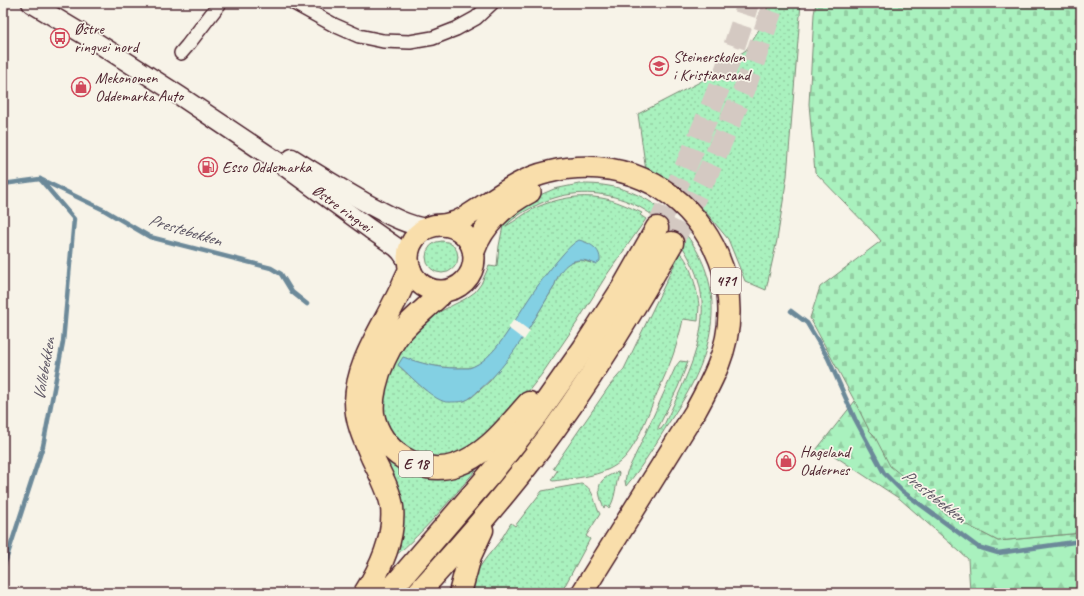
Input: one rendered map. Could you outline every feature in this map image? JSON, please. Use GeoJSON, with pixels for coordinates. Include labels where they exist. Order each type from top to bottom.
{"type":"FeatureCollection","features":[{"type":"Feature","properties":{"kind":"highway","name":"E 18"},"geometry":{"type":"LineString","coordinates":[[388,593],[492,472],[537,415],[584,348],[624,286],[665,235],[630,316],[586,384],[537,453],[493,508],[418,593]]}},
{"type":"Feature","properties":{"kind":"highway","name":"E 18"},"geometry":{"type":"LineString","coordinates":[[365,593],[380,567],[389,542],[392,507],[389,495],[359,426],[356,412],[357,387],[361,371],[371,346],[394,303],[409,266]]}},
{"type":"Feature","properties":{"kind":"highway","name":"E 18"},"geometry":{"type":"LineString","coordinates":[[443,292],[398,335],[383,361],[374,387],[372,401],[373,414],[382,436],[391,448],[402,457],[414,463],[428,467],[443,468],[455,466],[477,455],[503,432],[554,377],[584,348]]}},
{"type":"Feature","properties":{"kind":"highway","name":"E 18"},"geometry":{"type":"LineString","coordinates":[[460,593],[470,556],[493,508]]}},
{"type":"Feature","properties":{"kind":"main road","name":"Østre ringvei"},"geometry":{"type":"LineString","coordinates":[[31,3],[96,42],[277,161],[396,247],[401,252],[409,266]]}},
{"type":"Feature","properties":{"kind":"main road","name":"Østre ringvei"},"geometry":{"type":"LineString","coordinates":[[55,3],[312,171],[392,217],[411,225],[436,226]]}},
{"type":"Feature","properties":{"kind":"main road","name":"471"},"geometry":{"type":"LineString","coordinates":[[409,266],[409,248],[416,236],[436,226],[456,222],[464,218],[516,184],[538,174],[573,168],[585,167],[609,169],[643,179],[660,188],[674,198],[700,224],[710,238],[722,265],[728,289],[730,313],[727,336],[718,368],[695,412],[582,593]]}},
{"type":"Feature","properties":{"kind":"main road","name":"471"},"geometry":{"type":"LineString","coordinates":[[443,292],[457,288],[468,278],[474,265],[474,251],[478,240],[488,225],[504,209],[522,196],[542,186],[574,178],[596,178],[618,182],[639,189],[655,197],[676,213],[691,230],[698,239],[709,262],[715,279],[719,301],[718,324],[714,346],[703,377],[664,443],[570,593]]}},
{"type":"Feature","properties":{"kind":"main road"},"geometry":{"type":"LineString","coordinates":[[436,226],[452,227],[460,230],[471,243],[474,251]]}},
{"type":"Feature","properties":{"kind":"main road"},"geometry":{"type":"LineString","coordinates":[[409,266],[416,281],[426,288],[443,292]]}},
{"type":"Feature","properties":{"kind":"street"},"geometry":{"type":"LineString","coordinates":[[181,53],[192,41],[220,3]]}},
{"type":"Feature","properties":{"kind":"street"},"geometry":{"type":"LineString","coordinates":[[294,3],[334,25],[359,36],[383,41],[410,42],[433,38],[456,30],[476,18],[492,3]]}},
{"type":"Feature","properties":{"kind":"green space"},"geometry":{"type":"Polygon","coordinates":[[[768,3],[801,3],[787,176],[777,240],[766,290],[745,281],[728,239],[704,210],[646,171],[638,114],[700,82],[746,50],[765,20],[768,3]]]}},
{"type":"Feature","properties":{"kind":"green space"},"geometry":{"type":"Polygon","coordinates":[[[816,3],[1081,3],[1081,533],[998,541],[944,513],[935,502],[890,466],[874,435],[869,430],[810,318],[820,287],[881,241],[815,172],[809,104],[814,14],[816,3]]]}},
{"type":"Feature","properties":{"kind":"green space"},"geometry":{"type":"Polygon","coordinates":[[[579,184],[602,185],[629,191],[647,200],[665,212],[679,226],[693,244],[703,263],[709,282],[712,301],[712,321],[702,362],[691,387],[682,402],[644,462],[626,486],[625,481],[627,472],[676,366],[680,361],[688,362],[658,430],[664,425],[685,380],[700,333],[702,301],[694,268],[677,239],[662,223],[644,210],[624,200],[604,195],[582,193],[560,196],[539,204],[517,216],[506,226],[535,208],[551,202],[576,197],[593,197],[611,200],[642,213],[640,215],[646,219],[606,276],[542,374],[509,416],[491,433],[454,458],[426,459],[394,439],[382,414],[386,379],[400,347],[428,318],[465,299],[475,292],[481,284],[489,266],[497,266],[499,246],[505,222],[526,204],[540,195],[554,189],[579,184]],[[565,252],[538,286],[504,338],[487,357],[478,364],[469,368],[449,368],[429,365],[403,358],[398,365],[425,390],[464,401],[472,397],[490,381],[526,333],[554,287],[563,267],[571,262],[581,260],[591,263],[565,252]]]}},
{"type":"Feature","properties":{"kind":"green space"},"geometry":{"type":"Polygon","coordinates":[[[442,241],[448,242],[455,248],[458,257],[457,263],[451,270],[442,273],[436,272],[429,266],[426,257],[427,251],[433,244],[442,241]]]}},
{"type":"Feature","properties":{"kind":"green space"},"geometry":{"type":"Polygon","coordinates":[[[680,253],[687,262],[695,285],[699,306],[698,321],[683,319],[669,366],[634,445],[620,462],[605,471],[579,478],[551,480],[557,471],[553,468],[610,385],[624,369],[680,253]]]}},
{"type":"Feature","properties":{"kind":"green space"},"geometry":{"type":"Polygon","coordinates":[[[855,401],[869,430],[944,513],[998,541],[1081,533],[1081,593],[969,593],[968,559],[900,499],[824,449],[809,459],[855,401]]]}},
{"type":"Feature","properties":{"kind":"green space"},"geometry":{"type":"Polygon","coordinates":[[[379,456],[477,467],[437,515],[394,557],[379,456]]]}},
{"type":"Feature","properties":{"kind":"green space"},"geometry":{"type":"Polygon","coordinates":[[[618,472],[613,501],[609,508],[605,506],[604,508],[599,490],[600,485],[605,478],[618,472]]]}},
{"type":"Feature","properties":{"kind":"green space"},"geometry":{"type":"Polygon","coordinates":[[[581,484],[589,488],[600,514],[586,536],[590,539],[561,593],[468,593],[475,574],[500,541],[511,523],[515,526],[542,491],[581,484]]]}},
{"type":"Feature","properties":{"kind":"water"},"geometry":{"type":"Polygon","coordinates":[[[579,240],[587,243],[597,250],[600,261],[596,264],[583,260],[571,262],[566,265],[529,328],[511,355],[491,379],[470,398],[458,402],[446,402],[440,400],[427,392],[398,365],[403,357],[429,365],[449,368],[469,368],[478,364],[495,349],[503,339],[535,290],[553,266],[567,249],[579,240]]]}},
{"type":"Feature","properties":{"kind":"pier"},"geometry":{"type":"Polygon","coordinates":[[[514,319],[530,331],[524,340],[508,328],[514,319]]]}},
{"type":"Feature","properties":{"kind":"waterway","name":"Prestebekken"},"geometry":{"type":"LineString","coordinates":[[3,184],[40,179],[104,210],[150,237],[271,268],[281,274],[292,292],[307,304]]}},
{"type":"Feature","properties":{"kind":"waterway","name":"Vollebekken"},"geometry":{"type":"LineString","coordinates":[[3,569],[43,446],[63,342],[74,219],[40,179]]}},
{"type":"Feature","properties":{"kind":"waterway","name":"Prestebekken"},"geometry":{"type":"LineString","coordinates":[[791,311],[807,323],[828,358],[855,419],[884,473],[902,491],[978,547],[998,553],[1081,541]]}},
{"type":"Feature","properties":{"kind":"tunnel"},"geometry":{"type":"LineString","coordinates":[[657,228],[707,117],[729,61],[748,3]]}},
{"type":"Feature","properties":{"kind":"tunnel"},"geometry":{"type":"LineString","coordinates":[[672,243],[710,168],[746,85],[774,3]]}},
{"type":"Feature","properties":{"kind":"place","name":"Østre ringvei nord"},"geometry":{"type":"Point","coordinates":[60,38]}},
{"type":"Feature","properties":{"kind":"place","name":"Steinerskolen i Kristiansand"},"geometry":{"type":"Point","coordinates":[659,66]}},
{"type":"Feature","properties":{"kind":"place","name":"Mekonomen Oddemarka Auto"},"geometry":{"type":"Point","coordinates":[81,87]}},
{"type":"Feature","properties":{"kind":"place","name":"Esso Oddemarka"},"geometry":{"type":"Point","coordinates":[208,167]}},
{"type":"Feature","properties":{"kind":"place","name":"Hageland Oddernes"},"geometry":{"type":"Point","coordinates":[786,461]}}]}
